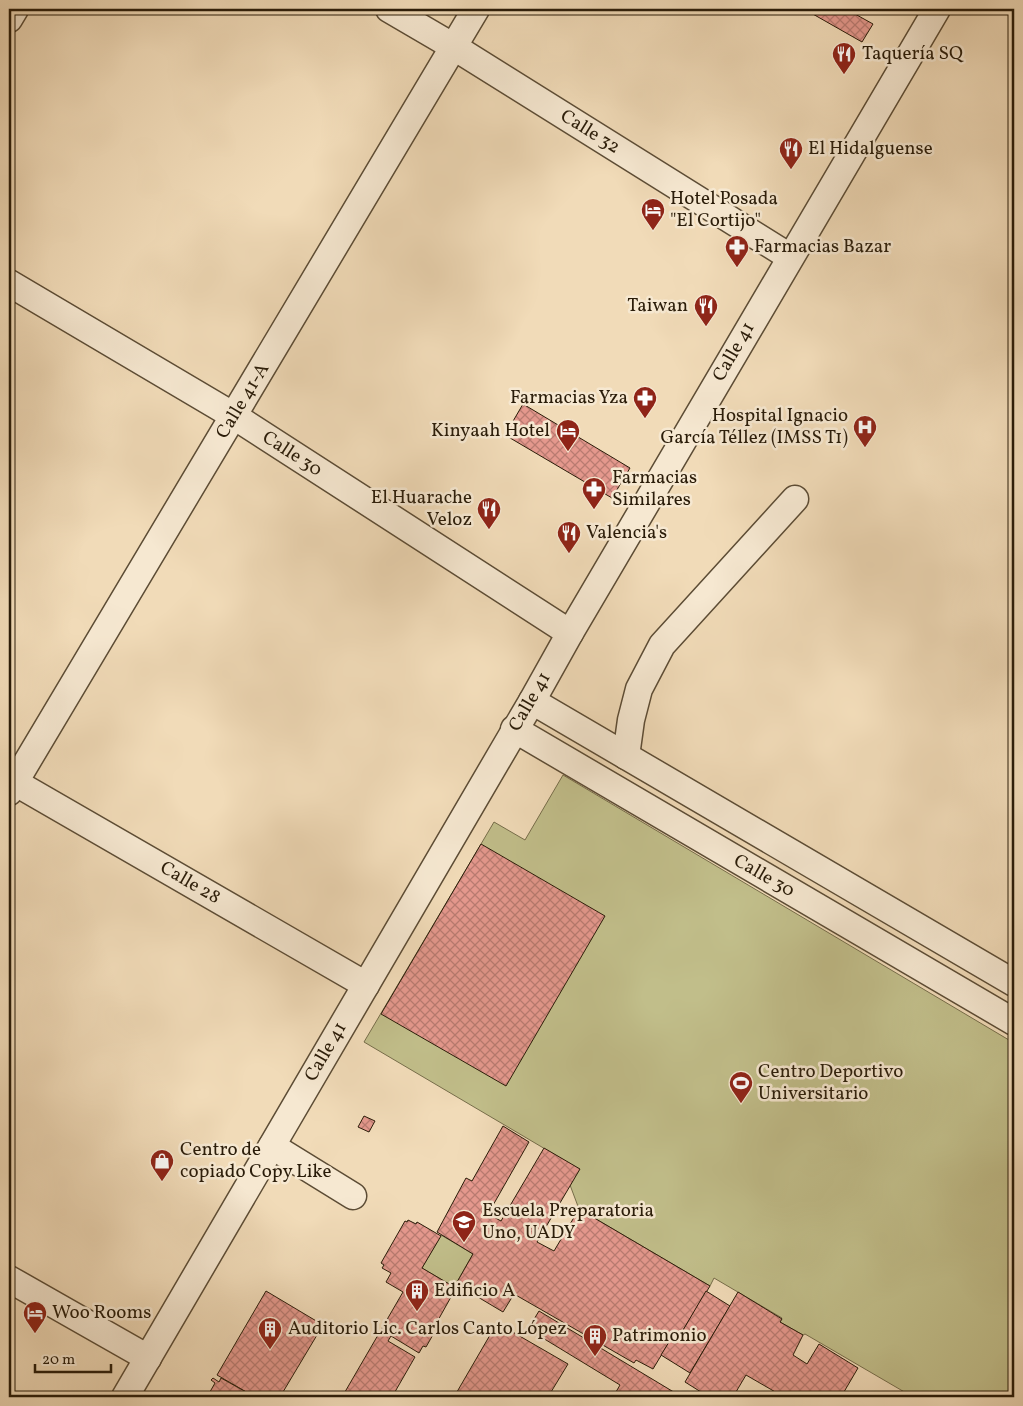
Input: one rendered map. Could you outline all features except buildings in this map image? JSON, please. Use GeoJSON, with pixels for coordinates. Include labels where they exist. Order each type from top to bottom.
{"type":"FeatureCollection","features":[{"type":"Feature","properties":{"kind":"street"},"geometry":{"type":"LineString","coordinates":[[9,19],[15,9]]}},
{"type":"Feature","properties":{"kind":"street","name":"Calle 32"},"geometry":{"type":"LineString","coordinates":[[389,9],[454,47],[790,257]]}},
{"type":"Feature","properties":{"kind":"street","name":"Calle 41-A"},"geometry":{"type":"LineString","coordinates":[[11,784],[234,416],[476,9]]}},
{"type":"Feature","properties":{"kind":"street","name":"Calle 41"},"geometry":{"type":"LineString","coordinates":[[125,1397],[570,633],[937,9]]}},
{"type":"Feature","properties":{"kind":"street","name":"Calle 30"},"geometry":{"type":"LineString","coordinates":[[9,283],[234,416],[570,633]]}},
{"type":"Feature","properties":{"kind":"street"},"geometry":{"type":"LineString","coordinates":[[626,756],[639,689],[662,645],[794,498]]}},
{"type":"Feature","properties":{"kind":"street","name":"Calle 30"},"geometry":{"type":"LineString","coordinates":[[532,701],[1014,983]]}},
{"type":"Feature","properties":{"kind":"street","name":"Calle 30"},"geometry":{"type":"LineString","coordinates":[[514,729],[1014,1022]]}},
{"type":"Feature","properties":{"kind":"street","name":"Calle 28"},"geometry":{"type":"LineString","coordinates":[[11,784],[366,985]]}},
{"type":"Feature","properties":{"kind":"street"},"geometry":{"type":"LineString","coordinates":[[272,1146],[353,1196]]}},
{"type":"Feature","properties":{"kind":"street"},"geometry":{"type":"LineString","coordinates":[[9,1279],[148,1358]]}},
{"type":"Feature","properties":{"kind":"shaded area","name":"Centro Deportivo Universitario"},"geometry":{"type":"Polygon","coordinates":[[[563,775],[1014,1043],[1014,1397],[913,1397],[805,1334],[803,1335],[780,1322],[782,1318],[714,1278],[710,1286],[579,1209],[570,1185],[579,1169],[364,1042],[494,822],[525,840],[563,775]]]}},
{"type":"Feature","properties":{"kind":"shaded area"},"geometry":{"type":"Polygon","coordinates":[[[441,1235],[473,1254],[454,1287],[422,1268],[441,1235]]]}},
{"type":"Feature","properties":{"kind":"place","name":"Taquería SQ"},"geometry":{"type":"Point","coordinates":[844,75]}},
{"type":"Feature","properties":{"kind":"place","name":"El Hidalguense"},"geometry":{"type":"Point","coordinates":[791,170]}},
{"type":"Feature","properties":{"kind":"place","name":"Hotel Posada \"El Cortijo\""},"geometry":{"type":"Point","coordinates":[653,231]}},
{"type":"Feature","properties":{"kind":"place","name":"Farmacias Bazar"},"geometry":{"type":"Point","coordinates":[737,268]}},
{"type":"Feature","properties":{"kind":"place","name":"Taiwan"},"geometry":{"type":"Point","coordinates":[706,327]}},
{"type":"Feature","properties":{"kind":"place","name":"Farmacias Yza"},"geometry":{"type":"Point","coordinates":[645,419]}},
{"type":"Feature","properties":{"kind":"place","name":"Hospital Ignacio García Téllez (IMSS T1)"},"geometry":{"type":"Point","coordinates":[865,448]}},
{"type":"Feature","properties":{"kind":"place","name":"Kinyaah Hotel"},"geometry":{"type":"Point","coordinates":[568,452]}},
{"type":"Feature","properties":{"kind":"place","name":"Farmacias Similares"},"geometry":{"type":"Point","coordinates":[594,510]}},
{"type":"Feature","properties":{"kind":"place","name":"El Huarache Veloz"},"geometry":{"type":"Point","coordinates":[489,530]}},
{"type":"Feature","properties":{"kind":"place","name":"Valencia's"},"geometry":{"type":"Point","coordinates":[569,554]}},
{"type":"Feature","properties":{"kind":"place","name":"Centro Deportivo Universitario"},"geometry":{"type":"Point","coordinates":[741,1104]}},
{"type":"Feature","properties":{"kind":"place","name":"Centro de copiado Copy Like"},"geometry":{"type":"Point","coordinates":[162,1182]}},
{"type":"Feature","properties":{"kind":"place","name":"Escuela Preparatoria Uno, UADY"},"geometry":{"type":"Point","coordinates":[464,1243]}},
{"type":"Feature","properties":{"kind":"place","name":"Edificio A"},"geometry":{"type":"Point","coordinates":[417,1312]}},
{"type":"Feature","properties":{"kind":"place","name":"Woo Rooms"},"geometry":{"type":"Point","coordinates":[35,1334]}},
{"type":"Feature","properties":{"kind":"place","name":"Auditorio Lic. Carlos Canto López"},"geometry":{"type":"Point","coordinates":[270,1350]}},
{"type":"Feature","properties":{"kind":"place","name":"Patrimonio"},"geometry":{"type":"Point","coordinates":[595,1357]}}]}
